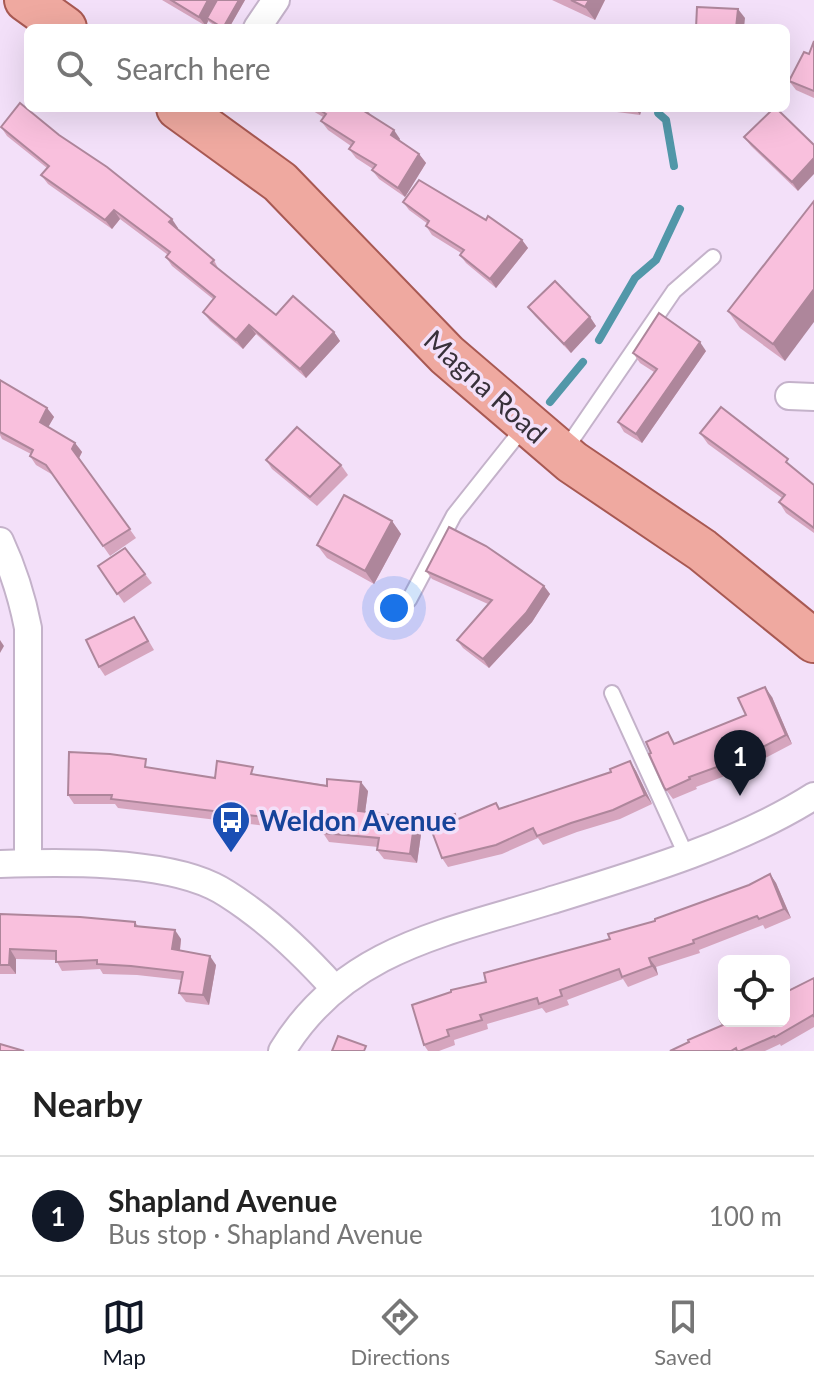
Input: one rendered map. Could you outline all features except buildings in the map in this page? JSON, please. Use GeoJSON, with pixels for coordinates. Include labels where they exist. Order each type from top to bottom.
{"type":"FeatureCollection","features":[{"type":"Feature","properties":{"kind":"main road"},"geometry":{"type":"LineString","coordinates":[[26,0],[59,24]]}},
{"type":"Feature","properties":{"kind":"main road","name":"Magna Road"},"geometry":{"type":"LineString","coordinates":[[192,112],[280,182],[447,355],[572,462],[702,550],[814,641]]}},
{"type":"Feature","properties":{"kind":"street"},"geometry":{"type":"LineString","coordinates":[[260,24],[276,0]]}},
{"type":"Feature","properties":{"kind":"street"},"geometry":{"type":"LineString","coordinates":[[0,541],[13,569],[28,628],[28,863]]}},
{"type":"Feature","properties":{"kind":"street"},"geometry":{"type":"LineString","coordinates":[[282,1051],[311,1010],[358,971],[385,955],[418,941],[686,855],[744,832],[814,796]]}},
{"type":"Feature","properties":{"kind":"street"},"geometry":{"type":"LineString","coordinates":[[0,864],[105,865],[149,869],[214,886],[277,929],[335,989]]}},
{"type":"Feature","properties":{"kind":"lane"},"geometry":{"type":"LineString","coordinates":[[562,453],[674,291],[713,257]]}},
{"type":"Feature","properties":{"kind":"lane"},"geometry":{"type":"LineString","coordinates":[[409,600],[454,515],[527,423]]}},
{"type":"Feature","properties":{"kind":"lane"},"geometry":{"type":"LineString","coordinates":[[612,693],[686,855]]}},
{"type":"Feature","properties":{"kind":"waterway"},"geometry":{"type":"LineString","coordinates":[[658,112],[666,120],[674,166]]}},
{"type":"Feature","properties":{"kind":"waterway"},"geometry":{"type":"LineString","coordinates":[[599,340],[635,278],[656,260],[680,209]]}},
{"type":"Feature","properties":{"kind":"waterway"},"geometry":{"type":"LineString","coordinates":[[550,402],[583,362]]}},
{"type":"Feature","properties":{"kind":"place","name":"Shapland Avenue"},"geometry":{"type":"Point","coordinates":[740,796]}},
{"type":"Feature","properties":{"kind":"place","name":"Weldon Avenue"},"geometry":{"type":"Point","coordinates":[231,854]}}]}
